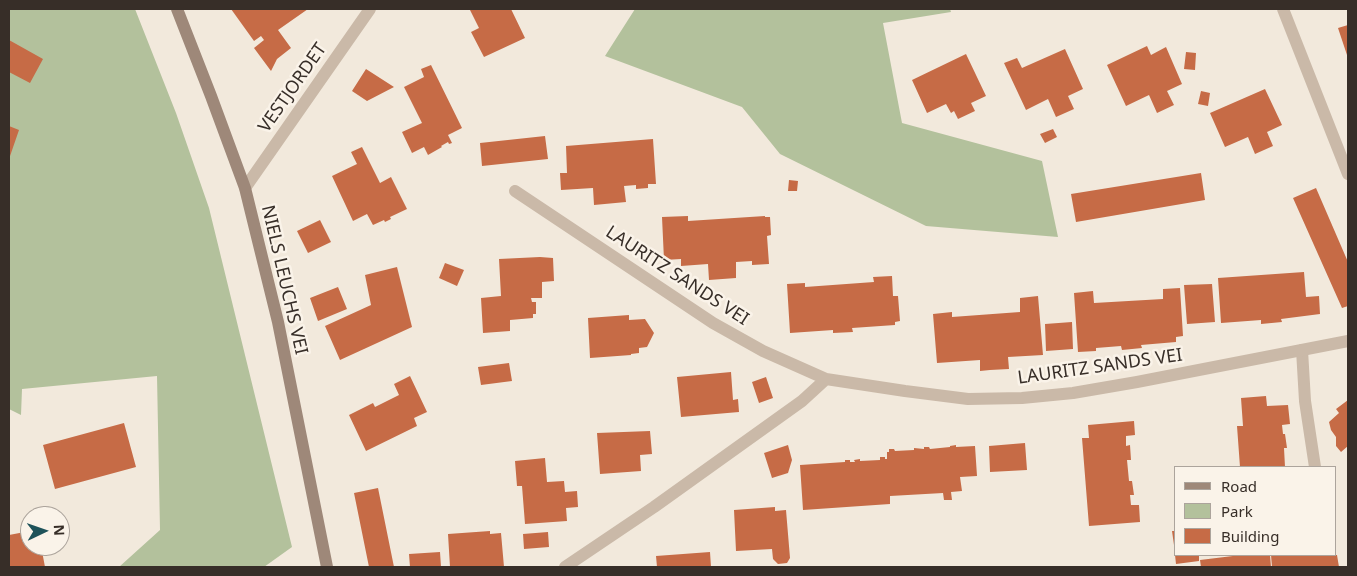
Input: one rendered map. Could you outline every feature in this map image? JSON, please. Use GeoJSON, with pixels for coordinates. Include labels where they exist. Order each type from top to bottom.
{"type":"FeatureCollection","features":[{"type":"Feature","properties":{"kind":"street","name":"NIELS LEUCHS VEI"},"geometry":{"type":"LineString","coordinates":[[177,9],[245,188],[278,322],[328,567]]}},
{"type":"Feature","properties":{"kind":"street","name":"VESTJORDET"},"geometry":{"type":"LineString","coordinates":[[245,188],[370,9]]}},
{"type":"Feature","properties":{"kind":"street"},"geometry":{"type":"LineString","coordinates":[[1283,9],[1348,174]]}},
{"type":"Feature","properties":{"kind":"street","name":"LAURITZ SANDS VEI"},"geometry":{"type":"LineString","coordinates":[[515,191],[713,323],[763,351],[826,379],[968,399],[1022,398],[1073,393],[1128,384],[1348,341]]}},
{"type":"Feature","properties":{"kind":"street"},"geometry":{"type":"LineString","coordinates":[[1302,350],[1305,402],[1315,466]]}},
{"type":"Feature","properties":{"kind":"street"},"geometry":{"type":"LineString","coordinates":[[565,567],[661,502],[802,402],[826,379]]}},
{"type":"Feature","properties":{"kind":"green space"},"geometry":{"type":"Polygon","coordinates":[[[9,9],[135,9],[176,113],[209,208],[292,547],[264,567],[119,567],[160,530],[157,376],[22,389],[21,415],[9,409],[9,9]]]}},
{"type":"Feature","properties":{"kind":"green space"},"geometry":{"type":"Polygon","coordinates":[[[635,9],[950,9],[951,12],[883,23],[902,123],[1042,161],[1058,237],[926,226],[780,154],[742,107],[605,56],[635,9]]]}},
{"type":"Feature","properties":{"kind":"building"},"geometry":{"type":"Polygon","coordinates":[[[231,9],[308,9],[278,30],[291,48],[277,59],[271,71],[254,48],[264,40],[261,36],[254,41],[231,9]]]}},
{"type":"Feature","properties":{"kind":"building"},"geometry":{"type":"Polygon","coordinates":[[[511,9],[525,38],[484,57],[471,32],[479,28],[470,10],[511,9]]]}},
{"type":"Feature","properties":{"kind":"building"},"geometry":{"type":"Polygon","coordinates":[[[1348,25],[1348,58],[1338,28],[1348,25]]]}},
{"type":"Feature","properties":{"kind":"building"},"geometry":{"type":"Polygon","coordinates":[[[9,40],[43,59],[30,83],[9,72],[9,40]]]}},
{"type":"Feature","properties":{"kind":"building"},"geometry":{"type":"Polygon","coordinates":[[[1147,46],[1151,55],[1166,47],[1182,84],[1167,91],[1174,105],[1157,113],[1149,95],[1126,106],[1107,65],[1147,46]]]}},
{"type":"Feature","properties":{"kind":"building"},"geometry":{"type":"Polygon","coordinates":[[[1065,49],[1083,89],[1068,96],[1074,109],[1056,117],[1048,99],[1026,110],[1004,63],[1017,58],[1022,68],[1065,49]]]}},
{"type":"Feature","properties":{"kind":"building"},"geometry":{"type":"Polygon","coordinates":[[[1186,52],[1196,53],[1195,70],[1184,69],[1186,52]]]}},
{"type":"Feature","properties":{"kind":"building"},"geometry":{"type":"Polygon","coordinates":[[[966,54],[986,96],[971,103],[975,111],[958,119],[954,111],[951,113],[946,104],[927,113],[912,80],[966,54]]]}},
{"type":"Feature","properties":{"kind":"building"},"geometry":{"type":"Polygon","coordinates":[[[431,65],[462,128],[448,135],[452,143],[449,144],[448,142],[428,155],[424,147],[412,153],[402,132],[422,123],[404,87],[424,77],[421,69],[431,65]]]}},
{"type":"Feature","properties":{"kind":"building"},"geometry":{"type":"Polygon","coordinates":[[[366,69],[394,87],[367,101],[352,91],[366,69]]]}},
{"type":"Feature","properties":{"kind":"building"},"geometry":{"type":"Polygon","coordinates":[[[1265,89],[1282,125],[1267,132],[1273,146],[1255,154],[1248,137],[1225,147],[1210,113],[1265,89]]]}},
{"type":"Feature","properties":{"kind":"building"},"geometry":{"type":"Polygon","coordinates":[[[1201,91],[1210,93],[1208,106],[1198,104],[1201,91]]]}},
{"type":"Feature","properties":{"kind":"building"},"geometry":{"type":"Polygon","coordinates":[[[9,126],[19,130],[9,159],[9,126]]]}},
{"type":"Feature","properties":{"kind":"building"},"geometry":{"type":"Polygon","coordinates":[[[1053,129],[1057,137],[1045,143],[1040,134],[1053,129]]]}},
{"type":"Feature","properties":{"kind":"building"},"geometry":{"type":"Polygon","coordinates":[[[545,136],[548,159],[482,166],[480,143],[545,136]]]}},
{"type":"Feature","properties":{"kind":"building"},"geometry":{"type":"Polygon","coordinates":[[[653,139],[656,184],[648,184],[648,188],[636,189],[636,185],[624,186],[626,202],[594,205],[593,188],[561,190],[560,173],[567,173],[566,146],[653,139]]]}},
{"type":"Feature","properties":{"kind":"building"},"geometry":{"type":"Polygon","coordinates":[[[362,147],[380,183],[391,177],[407,209],[390,217],[391,219],[385,222],[384,220],[373,225],[367,214],[353,221],[332,176],[357,164],[351,152],[362,147]]]}},
{"type":"Feature","properties":{"kind":"building"},"geometry":{"type":"Polygon","coordinates":[[[1201,173],[1205,200],[1076,222],[1071,194],[1201,173]]]}},
{"type":"Feature","properties":{"kind":"building"},"geometry":{"type":"Polygon","coordinates":[[[789,180],[798,181],[797,191],[788,191],[789,180]]]}},
{"type":"Feature","properties":{"kind":"building"},"geometry":{"type":"Polygon","coordinates":[[[1316,188],[1348,262],[1348,306],[1342,308],[1293,198],[1316,188]]]}},
{"type":"Feature","properties":{"kind":"building"},"geometry":{"type":"Polygon","coordinates":[[[688,216],[688,221],[770,217],[771,235],[767,236],[769,264],[752,265],[752,261],[736,262],[736,278],[709,280],[708,264],[681,266],[681,259],[664,260],[662,217],[688,216]]]}},
{"type":"Feature","properties":{"kind":"building"},"geometry":{"type":"Polygon","coordinates":[[[320,220],[331,242],[308,253],[297,231],[320,220]]]}},
{"type":"Feature","properties":{"kind":"building"},"geometry":{"type":"Polygon","coordinates":[[[553,258],[554,281],[542,282],[542,298],[531,298],[532,302],[536,302],[536,314],[533,314],[533,318],[510,320],[510,331],[483,333],[481,298],[501,296],[499,259],[553,258]]]}},
{"type":"Feature","properties":{"kind":"building"},"geometry":{"type":"Polygon","coordinates":[[[445,263],[464,270],[457,286],[439,278],[445,263]]]}},
{"type":"Feature","properties":{"kind":"building"},"geometry":{"type":"Polygon","coordinates":[[[397,267],[412,327],[340,360],[325,326],[371,305],[365,275],[397,267]]]}},
{"type":"Feature","properties":{"kind":"building"},"geometry":{"type":"Polygon","coordinates":[[[1304,272],[1306,297],[1319,296],[1320,314],[1281,319],[1282,322],[1261,324],[1261,320],[1221,323],[1218,278],[1304,272]]]}},
{"type":"Feature","properties":{"kind":"building"},"geometry":{"type":"Polygon","coordinates":[[[892,276],[893,296],[898,296],[900,321],[895,322],[895,325],[852,328],[853,332],[833,333],[833,330],[790,333],[787,284],[805,283],[805,287],[874,282],[873,277],[892,276]]]}},
{"type":"Feature","properties":{"kind":"building"},"geometry":{"type":"Polygon","coordinates":[[[1212,284],[1215,322],[1187,324],[1184,285],[1212,284]]]}},
{"type":"Feature","properties":{"kind":"building"},"geometry":{"type":"Polygon","coordinates":[[[338,287],[347,309],[318,321],[310,298],[338,287]]]}},
{"type":"Feature","properties":{"kind":"building"},"geometry":{"type":"Polygon","coordinates":[[[1180,288],[1183,336],[1176,337],[1176,342],[1141,345],[1142,348],[1122,350],[1121,346],[1078,352],[1074,293],[1093,291],[1094,303],[1163,299],[1163,289],[1180,288]]]}},
{"type":"Feature","properties":{"kind":"building"},"geometry":{"type":"Polygon","coordinates":[[[1038,296],[1043,355],[1008,357],[1009,369],[980,371],[980,360],[937,363],[933,314],[952,312],[952,317],[1020,312],[1020,298],[1038,296]]]}},
{"type":"Feature","properties":{"kind":"building"},"geometry":{"type":"Polygon","coordinates":[[[629,315],[629,320],[645,319],[654,333],[647,347],[639,348],[639,353],[631,355],[590,358],[588,318],[629,315]]]}},
{"type":"Feature","properties":{"kind":"building"},"geometry":{"type":"Polygon","coordinates":[[[1072,322],[1073,349],[1046,351],[1045,324],[1072,322]]]}},
{"type":"Feature","properties":{"kind":"building"},"geometry":{"type":"Polygon","coordinates":[[[509,363],[512,381],[481,385],[478,367],[509,363]]]}},
{"type":"Feature","properties":{"kind":"building"},"geometry":{"type":"Polygon","coordinates":[[[731,372],[733,400],[738,399],[739,412],[681,417],[677,377],[731,372]]]}},
{"type":"Feature","properties":{"kind":"building"},"geometry":{"type":"Polygon","coordinates":[[[410,376],[427,412],[414,418],[417,426],[366,451],[349,415],[373,403],[375,407],[399,395],[394,384],[410,376]]]}},
{"type":"Feature","properties":{"kind":"building"},"geometry":{"type":"Polygon","coordinates":[[[766,377],[773,398],[759,403],[752,382],[766,377]]]}},
{"type":"Feature","properties":{"kind":"building"},"geometry":{"type":"Polygon","coordinates":[[[1266,396],[1267,406],[1288,405],[1290,424],[1282,425],[1287,448],[1284,448],[1285,466],[1240,466],[1237,426],[1243,426],[1241,398],[1266,396]]]}},
{"type":"Feature","properties":{"kind":"building"},"geometry":{"type":"Polygon","coordinates":[[[1348,400],[1348,446],[1341,452],[1336,446],[1336,437],[1331,430],[1329,422],[1339,413],[1336,409],[1348,400]]]}},
{"type":"Feature","properties":{"kind":"building"},"geometry":{"type":"Polygon","coordinates":[[[1134,421],[1135,435],[1126,436],[1126,446],[1130,445],[1131,460],[1127,460],[1129,481],[1132,481],[1134,495],[1130,495],[1131,505],[1139,505],[1140,522],[1089,526],[1082,438],[1089,438],[1088,425],[1134,421]]]}},
{"type":"Feature","properties":{"kind":"building"},"geometry":{"type":"Polygon","coordinates":[[[124,423],[136,467],[55,489],[43,445],[124,423]]]}},
{"type":"Feature","properties":{"kind":"building"},"geometry":{"type":"Polygon","coordinates":[[[650,431],[652,454],[640,455],[641,471],[600,474],[597,433],[650,431]]]}},
{"type":"Feature","properties":{"kind":"building"},"geometry":{"type":"Polygon","coordinates":[[[1025,443],[1027,470],[990,472],[989,446],[1025,443]]]}},
{"type":"Feature","properties":{"kind":"building"},"geometry":{"type":"Polygon","coordinates":[[[788,445],[792,460],[788,473],[772,478],[764,453],[788,445]]]}},
{"type":"Feature","properties":{"kind":"building"},"geometry":{"type":"Polygon","coordinates":[[[956,445],[956,447],[975,446],[977,476],[960,477],[962,491],[951,492],[952,500],[944,500],[943,493],[890,496],[890,504],[803,510],[800,465],[845,462],[845,460],[855,462],[854,460],[860,459],[860,461],[880,460],[880,457],[887,459],[889,449],[894,449],[895,451],[914,450],[914,448],[924,449],[924,447],[929,447],[930,449],[956,445]]]}},
{"type":"Feature","properties":{"kind":"building"},"geometry":{"type":"Polygon","coordinates":[[[545,458],[547,482],[564,481],[565,492],[577,491],[578,507],[566,508],[567,521],[525,524],[522,486],[517,486],[515,461],[545,458]]]}},
{"type":"Feature","properties":{"kind":"building"},"geometry":{"type":"Polygon","coordinates":[[[378,488],[394,567],[369,567],[354,493],[378,488]]]}},
{"type":"Feature","properties":{"kind":"building"},"geometry":{"type":"Polygon","coordinates":[[[775,507],[775,511],[786,510],[790,558],[787,563],[778,564],[773,559],[772,549],[736,551],[734,510],[775,507]]]}},
{"type":"Feature","properties":{"kind":"building"},"geometry":{"type":"Polygon","coordinates":[[[490,531],[490,534],[501,533],[504,567],[450,567],[448,534],[490,531]]]}},
{"type":"Feature","properties":{"kind":"building"},"geometry":{"type":"Polygon","coordinates":[[[548,532],[549,547],[524,549],[523,534],[548,532]]]}},
{"type":"Feature","properties":{"kind":"building"},"geometry":{"type":"Polygon","coordinates":[[[20,533],[20,556],[43,556],[45,567],[9,567],[9,535],[20,533]]]}},
{"type":"Feature","properties":{"kind":"building"},"geometry":{"type":"Polygon","coordinates":[[[440,552],[441,567],[410,567],[409,554],[440,552]]]}},
{"type":"Feature","properties":{"kind":"building"},"geometry":{"type":"Polygon","coordinates":[[[710,552],[711,567],[657,567],[656,556],[710,552]]]}},
{"type":"Feature","properties":{"kind":"building"},"geometry":{"type":"Polygon","coordinates":[[[1337,555],[1339,567],[1272,567],[1271,556],[1337,555]]]}},
{"type":"Feature","properties":{"kind":"building"},"geometry":{"type":"Polygon","coordinates":[[[1175,556],[1199,556],[1199,561],[1176,564],[1175,556]]]}},
{"type":"Feature","properties":{"kind":"building"},"geometry":{"type":"Polygon","coordinates":[[[1233,556],[1270,556],[1271,567],[1201,567],[1200,560],[1233,556]]]}}]}
